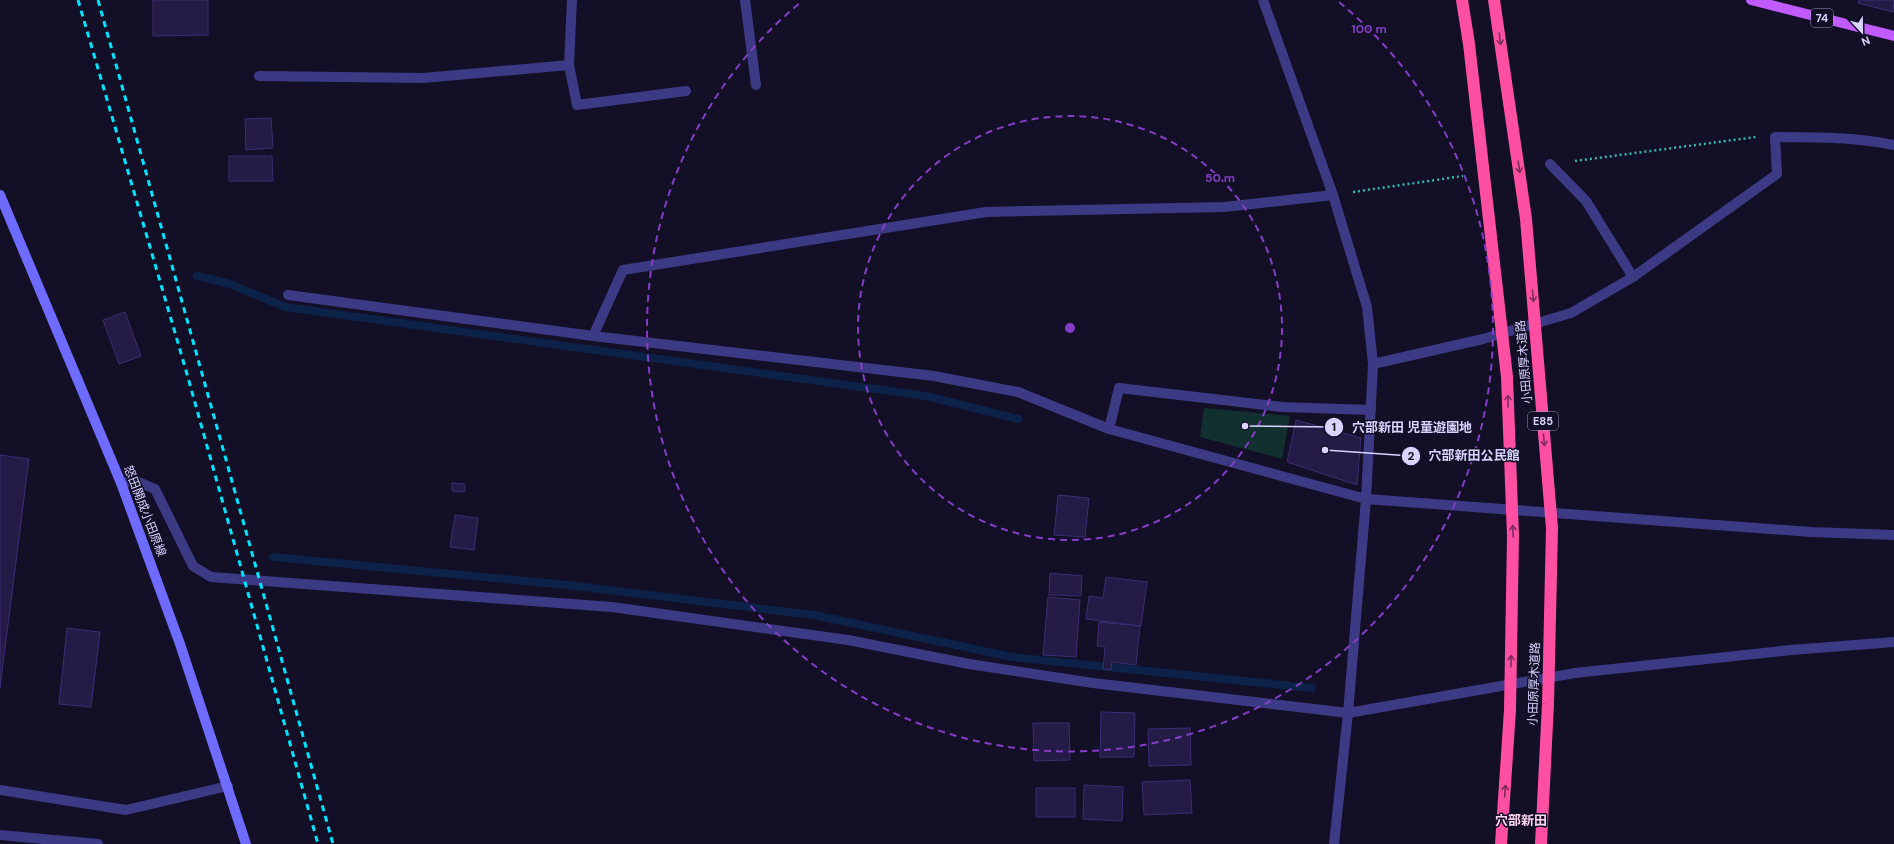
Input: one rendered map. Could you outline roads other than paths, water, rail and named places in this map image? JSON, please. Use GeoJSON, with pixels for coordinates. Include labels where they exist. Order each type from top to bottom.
{"type":"FeatureCollection","features":[{"type":"Feature","properties":{"kind":"highway","name":"小田原厚木道路"},"geometry":{"type":"LineString","coordinates":[[1462,0],[1469,44],[1507,377],[1513,536],[1510,710],[1502,844]]}},
{"type":"Feature","properties":{"kind":"highway","name":"小田原厚木道路"},"geometry":{"type":"LineString","coordinates":[[1494,0],[1526,219],[1552,528],[1548,704],[1541,844]]}},
{"type":"Feature","properties":{"kind":"main road","name":"74"},"geometry":{"type":"LineString","coordinates":[[1750,0],[1894,36]]}},
{"type":"Feature","properties":{"kind":"main road","name":"怒田開成小田原線"},"geometry":{"type":"LineString","coordinates":[[0,195],[121,483],[180,644],[246,844]]}},
{"type":"Feature","properties":{"kind":"street"},"geometry":{"type":"LineString","coordinates":[[572,0],[569,65],[577,105],[686,91]]}},
{"type":"Feature","properties":{"kind":"street"},"geometry":{"type":"LineString","coordinates":[[745,0],[756,85]]}},
{"type":"Feature","properties":{"kind":"street"},"geometry":{"type":"LineString","coordinates":[[1263,0],[1333,195],[1367,307],[1373,364],[1366,499],[1348,712],[1334,844]]}},
{"type":"Feature","properties":{"kind":"street"},"geometry":{"type":"LineString","coordinates":[[259,76],[423,78],[569,65]]}},
{"type":"Feature","properties":{"kind":"street"},"geometry":{"type":"LineString","coordinates":[[1373,364],[1483,339],[1571,313],[1633,277],[1776,174],[1775,138],[1825,137],[1871,141],[1894,145]]}},
{"type":"Feature","properties":{"kind":"street"},"geometry":{"type":"LineString","coordinates":[[1550,164],[1586,201],[1633,277]]}},
{"type":"Feature","properties":{"kind":"street"},"geometry":{"type":"LineString","coordinates":[[593,336],[623,270],[986,212],[1224,207],[1333,195]]}},
{"type":"Feature","properties":{"kind":"street"},"geometry":{"type":"LineString","coordinates":[[288,294],[593,336],[949,379],[1018,392],[1109,429],[1366,499],[1811,532],[1894,535]]}},
{"type":"Feature","properties":{"kind":"street"},"geometry":{"type":"LineString","coordinates":[[1109,429],[1119,388],[1282,407],[1371,410]]}},
{"type":"Feature","properties":{"kind":"street"},"geometry":{"type":"LineString","coordinates":[[121,483],[136,481],[155,489],[193,566],[211,577],[612,608],[848,640],[969,664],[1093,683],[1348,712],[1575,673],[1791,650],[1894,642]]}},
{"type":"Feature","properties":{"kind":"street"},"geometry":{"type":"LineString","coordinates":[[0,790],[126,810],[228,786]]}},
{"type":"Feature","properties":{"kind":"street"},"geometry":{"type":"LineString","coordinates":[[0,835],[98,844]]}},
{"type":"Feature","properties":{"kind":"waterway"},"geometry":{"type":"LineString","coordinates":[[197,276],[230,284],[285,307],[926,396],[1018,419]]}},
{"type":"Feature","properties":{"kind":"waterway"},"geometry":{"type":"LineString","coordinates":[[273,557],[567,585],[814,615],[1012,657],[1312,688]]}},
{"type":"Feature","properties":{"kind":"railway"},"geometry":{"type":"LineString","coordinates":[[78,0],[185,367],[318,844]]}},
{"type":"Feature","properties":{"kind":"railway"},"geometry":{"type":"LineString","coordinates":[[98,0],[333,844]]}},
{"type":"Feature","properties":{"kind":"place","name":"穴部新田 児童遊園地"},"geometry":{"type":"Point","coordinates":[1245,426]}},
{"type":"Feature","properties":{"kind":"place","name":"穴部新田公民館"},"geometry":{"type":"Point","coordinates":[1325,450]}},
{"type":"Feature","properties":{"kind":"district","name":"穴部新田"},"geometry":{"type":"Point","coordinates":[1521,820]}}]}
